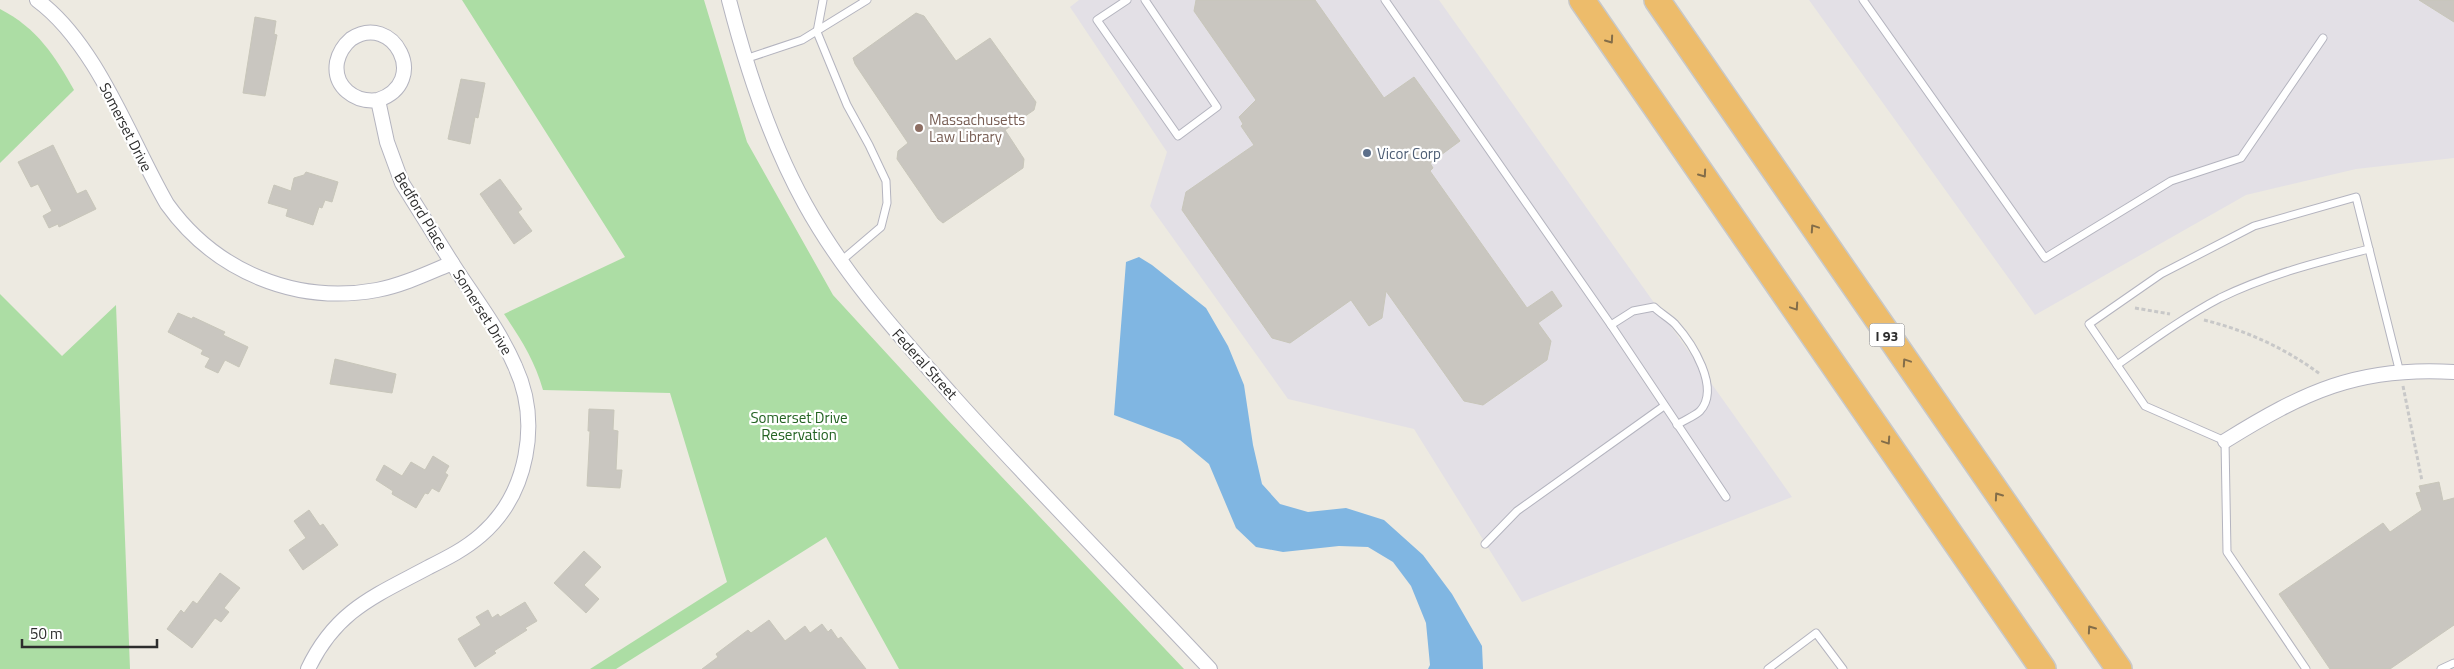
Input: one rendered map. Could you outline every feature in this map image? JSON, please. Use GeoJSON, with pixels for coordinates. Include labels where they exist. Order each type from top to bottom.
{"type":"FeatureCollection","features":[{"type":"Feature","properties":{"kind":"highway"},"geometry":{"type":"LineString","coordinates":[[1582,0],[2043,669]]}},
{"type":"Feature","properties":{"kind":"highway","name":"I 93"},"geometry":{"type":"LineString","coordinates":[[1657,0],[2119,669]]}},
{"type":"Feature","properties":{"kind":"street","name":"Somerset Drive"},"geometry":{"type":"LineString","coordinates":[[37,0],[67,28],[86,54],[167,204],[181,223],[217,256],[261,279],[308,292],[331,294],[379,289],[406,282],[452,263],[504,345],[524,388],[528,410],[529,433],[526,456],[520,478],[497,519],[481,535],[462,549],[347,614],[326,638],[308,669]]}},
{"type":"Feature","properties":{"kind":"street","name":"Federal Street"},"geometry":{"type":"LineString","coordinates":[[729,0],[757,96],[778,147],[805,204],[841,261],[870,301],[970,416],[1210,669]]}},
{"type":"Feature","properties":{"kind":"street"},"geometry":{"type":"LineString","coordinates":[[368,33],[382,35],[394,43],[404,62],[400,83],[391,94],[378,100],[363,100],[350,94],[340,82],[337,68],[343,48],[354,38],[368,33]]}},
{"type":"Feature","properties":{"kind":"street","name":"Bedford Place"},"geometry":{"type":"LineString","coordinates":[[378,100],[389,148],[402,183],[452,263]]}},
{"type":"Feature","properties":{"kind":"street"},"geometry":{"type":"LineString","coordinates":[[2226,441],[2281,408],[2333,384],[2454,372]]}},
{"type":"Feature","properties":{"kind":"lane"},"geometry":{"type":"LineString","coordinates":[[823,0],[817,32],[847,105],[870,145],[886,181],[887,203],[881,227],[841,261]]}},
{"type":"Feature","properties":{"kind":"lane"},"geometry":{"type":"LineString","coordinates":[[746,59],[802,40],[867,0]]}},
{"type":"Feature","properties":{"kind":"lane"},"geometry":{"type":"LineString","coordinates":[[1127,0],[1097,20],[1178,136],[1218,107],[1145,0]]}},
{"type":"Feature","properties":{"kind":"lane"},"geometry":{"type":"LineString","coordinates":[[1385,0],[1611,325],[1726,497]]}},
{"type":"Feature","properties":{"kind":"lane"},"geometry":{"type":"LineString","coordinates":[[1863,0],[2045,258],[2171,181],[2241,158],[2323,38]]}},
{"type":"Feature","properties":{"kind":"lane"},"geometry":{"type":"LineString","coordinates":[[2306,669],[2227,552],[2226,441],[2145,406],[2089,324],[2162,274],[2254,226],[2356,197],[2401,378]]}},
{"type":"Feature","properties":{"kind":"lane"},"geometry":{"type":"LineString","coordinates":[[2117,365],[2189,317],[2220,299],[2289,270],[2369,249]]}},
{"type":"Feature","properties":{"kind":"lane"},"geometry":{"type":"LineString","coordinates":[[1611,325],[1633,311],[1654,307],[1675,324],[1692,348],[1706,376],[1709,393],[1700,410],[1677,425]]}},
{"type":"Feature","properties":{"kind":"lane"},"geometry":{"type":"LineString","coordinates":[[1485,544],[1517,511],[1664,406]]}},
{"type":"Feature","properties":{"kind":"lane"},"geometry":{"type":"LineString","coordinates":[[1768,669],[1776,667],[1816,633],[1843,669]]}},
{"type":"Feature","properties":{"kind":"lane"},"geometry":{"type":"LineString","coordinates":[[2441,669],[2454,663]]}},
{"type":"Feature","properties":{"kind":"path"},"geometry":{"type":"LineString","coordinates":[[2117,304],[2221,324],[2254,336],[2285,351],[2333,384]]}},
{"type":"Feature","properties":{"kind":"path"},"geometry":{"type":"LineString","coordinates":[[2401,378],[2422,482]]}},
{"type":"Feature","properties":{"kind":"shaded area"},"geometry":{"type":"Polygon","coordinates":[[[1079,0],[1439,0],[1792,497],[1522,602],[1414,429],[1288,399],[1150,206],[1167,152],[1070,7],[1079,0]]]}},
{"type":"Feature","properties":{"kind":"shaded area"},"geometry":{"type":"Polygon","coordinates":[[[1809,0],[2454,0],[2454,158],[2356,169],[2246,195],[2035,315],[1809,0]]]}},
{"type":"Feature","properties":{"kind":"green space","name":"Somerset Drive Reservation"},"geometry":{"type":"Polygon","coordinates":[[[462,0],[704,0],[747,142],[833,295],[946,418],[1184,669],[899,669],[826,537],[616,669],[590,669],[727,582],[670,393],[543,390],[527,350],[504,314],[625,257],[462,0]]]}},
{"type":"Feature","properties":{"kind":"green space"},"geometry":{"type":"Polygon","coordinates":[[[0,9],[35,34],[52,54],[74,90],[0,163],[0,9]]]}},
{"type":"Feature","properties":{"kind":"green space"},"geometry":{"type":"Polygon","coordinates":[[[0,294],[62,356],[116,305],[130,669],[0,669],[0,294]]]}},
{"type":"Feature","properties":{"kind":"water"},"geometry":{"type":"Polygon","coordinates":[[[1139,257],[1152,265],[1206,308],[1228,346],[1244,385],[1253,445],[1262,484],[1280,504],[1308,512],[1346,508],[1384,520],[1423,555],[1452,594],[1482,646],[1483,669],[1428,669],[1430,665],[1426,623],[1411,586],[1393,562],[1368,547],[1339,546],[1283,552],[1256,547],[1236,528],[1209,464],[1180,440],[1114,415],[1126,262],[1139,257]]]}},
{"type":"Feature","properties":{"kind":"building"},"geometry":{"type":"Polygon","coordinates":[[[1196,0],[1315,0],[1384,98],[1414,77],[1460,141],[1430,163],[1433,168],[1430,171],[1527,308],[1552,291],[1562,306],[1538,323],[1551,341],[1547,360],[1483,405],[1464,401],[1386,291],[1382,318],[1369,326],[1351,300],[1290,343],[1272,338],[1182,210],[1186,192],[1254,145],[1241,126],[1243,124],[1239,117],[1256,100],[1194,11],[1196,0]]]}},
{"type":"Feature","properties":{"kind":"building"},"geometry":{"type":"Polygon","coordinates":[[[2419,0],[2454,0],[2454,22],[2419,0]]]}},
{"type":"Feature","properties":{"kind":"building"},"geometry":{"type":"Polygon","coordinates":[[[916,13],[924,16],[956,61],[990,38],[1036,102],[1034,110],[1005,130],[1024,159],[1023,168],[943,223],[938,219],[897,159],[898,151],[908,143],[855,64],[853,58],[916,13]]]}},
{"type":"Feature","properties":{"kind":"building"},"geometry":{"type":"Polygon","coordinates":[[[255,17],[276,21],[274,34],[277,35],[265,96],[243,93],[255,17]]]}},
{"type":"Feature","properties":{"kind":"building"},"geometry":{"type":"Polygon","coordinates":[[[461,79],[485,83],[478,118],[475,117],[470,144],[448,139],[461,79]]]}},
{"type":"Feature","properties":{"kind":"building"},"geometry":{"type":"Polygon","coordinates":[[[53,145],[77,194],[86,190],[96,209],[59,227],[58,224],[49,228],[43,216],[52,211],[38,184],[31,187],[18,162],[53,145]]]}},
{"type":"Feature","properties":{"kind":"building"},"geometry":{"type":"Polygon","coordinates":[[[306,172],[338,182],[332,202],[325,200],[322,208],[319,207],[313,225],[286,216],[288,209],[268,203],[274,185],[291,191],[294,178],[304,175],[306,172]]]}},
{"type":"Feature","properties":{"kind":"building"},"geometry":{"type":"Polygon","coordinates":[[[500,179],[522,209],[518,212],[532,231],[514,244],[480,194],[500,179]]]}},
{"type":"Feature","properties":{"kind":"building"},"geometry":{"type":"Polygon","coordinates":[[[178,313],[192,319],[193,317],[225,332],[223,335],[248,347],[239,367],[225,360],[218,373],[205,367],[210,358],[201,354],[203,350],[168,332],[178,313]]]}},
{"type":"Feature","properties":{"kind":"building"},"geometry":{"type":"Polygon","coordinates":[[[335,359],[396,374],[392,393],[330,384],[335,359]]]}},
{"type":"Feature","properties":{"kind":"building"},"geometry":{"type":"Polygon","coordinates":[[[589,409],[614,410],[613,430],[618,431],[616,470],[622,470],[620,488],[587,486],[590,431],[588,431],[589,409]]]}},
{"type":"Feature","properties":{"kind":"building"},"geometry":{"type":"Polygon","coordinates":[[[433,456],[449,466],[445,473],[448,475],[439,492],[432,488],[428,494],[425,493],[416,508],[392,494],[393,491],[376,480],[384,465],[402,476],[411,462],[425,470],[433,456]]]}},
{"type":"Feature","properties":{"kind":"building"},"geometry":{"type":"Polygon","coordinates":[[[2439,482],[2443,501],[2454,498],[2454,625],[2390,669],[2330,669],[2279,594],[2383,523],[2390,532],[2422,510],[2416,493],[2421,492],[2419,486],[2439,482]]]}},
{"type":"Feature","properties":{"kind":"building"},"geometry":{"type":"Polygon","coordinates":[[[309,510],[320,526],[323,524],[338,545],[303,570],[289,550],[306,538],[294,521],[309,510]]]}},
{"type":"Feature","properties":{"kind":"building"},"geometry":{"type":"Polygon","coordinates":[[[584,551],[601,567],[584,585],[599,599],[586,613],[554,583],[584,551]]]}},
{"type":"Feature","properties":{"kind":"building"},"geometry":{"type":"Polygon","coordinates":[[[220,573],[240,588],[224,608],[229,612],[221,622],[215,618],[192,648],[167,629],[181,610],[184,613],[193,601],[197,604],[220,573]]]}},
{"type":"Feature","properties":{"kind":"building"},"geometry":{"type":"Polygon","coordinates":[[[525,602],[537,621],[525,628],[527,630],[494,651],[496,653],[475,667],[458,639],[481,625],[476,617],[488,610],[492,618],[498,614],[500,617],[525,602]]]}},
{"type":"Feature","properties":{"kind":"building"},"geometry":{"type":"Polygon","coordinates":[[[769,620],[785,641],[805,626],[810,633],[822,624],[828,632],[831,629],[838,639],[841,637],[866,669],[702,669],[718,657],[716,654],[748,630],[751,633],[769,620]]]}},
{"type":"Feature","properties":{"kind":"place","name":"Massachusetts Law Library"},"geometry":{"type":"Point","coordinates":[919,128]}},
{"type":"Feature","properties":{"kind":"place","name":"Vicor Corp"},"geometry":{"type":"Point","coordinates":[1367,153]}}]}
